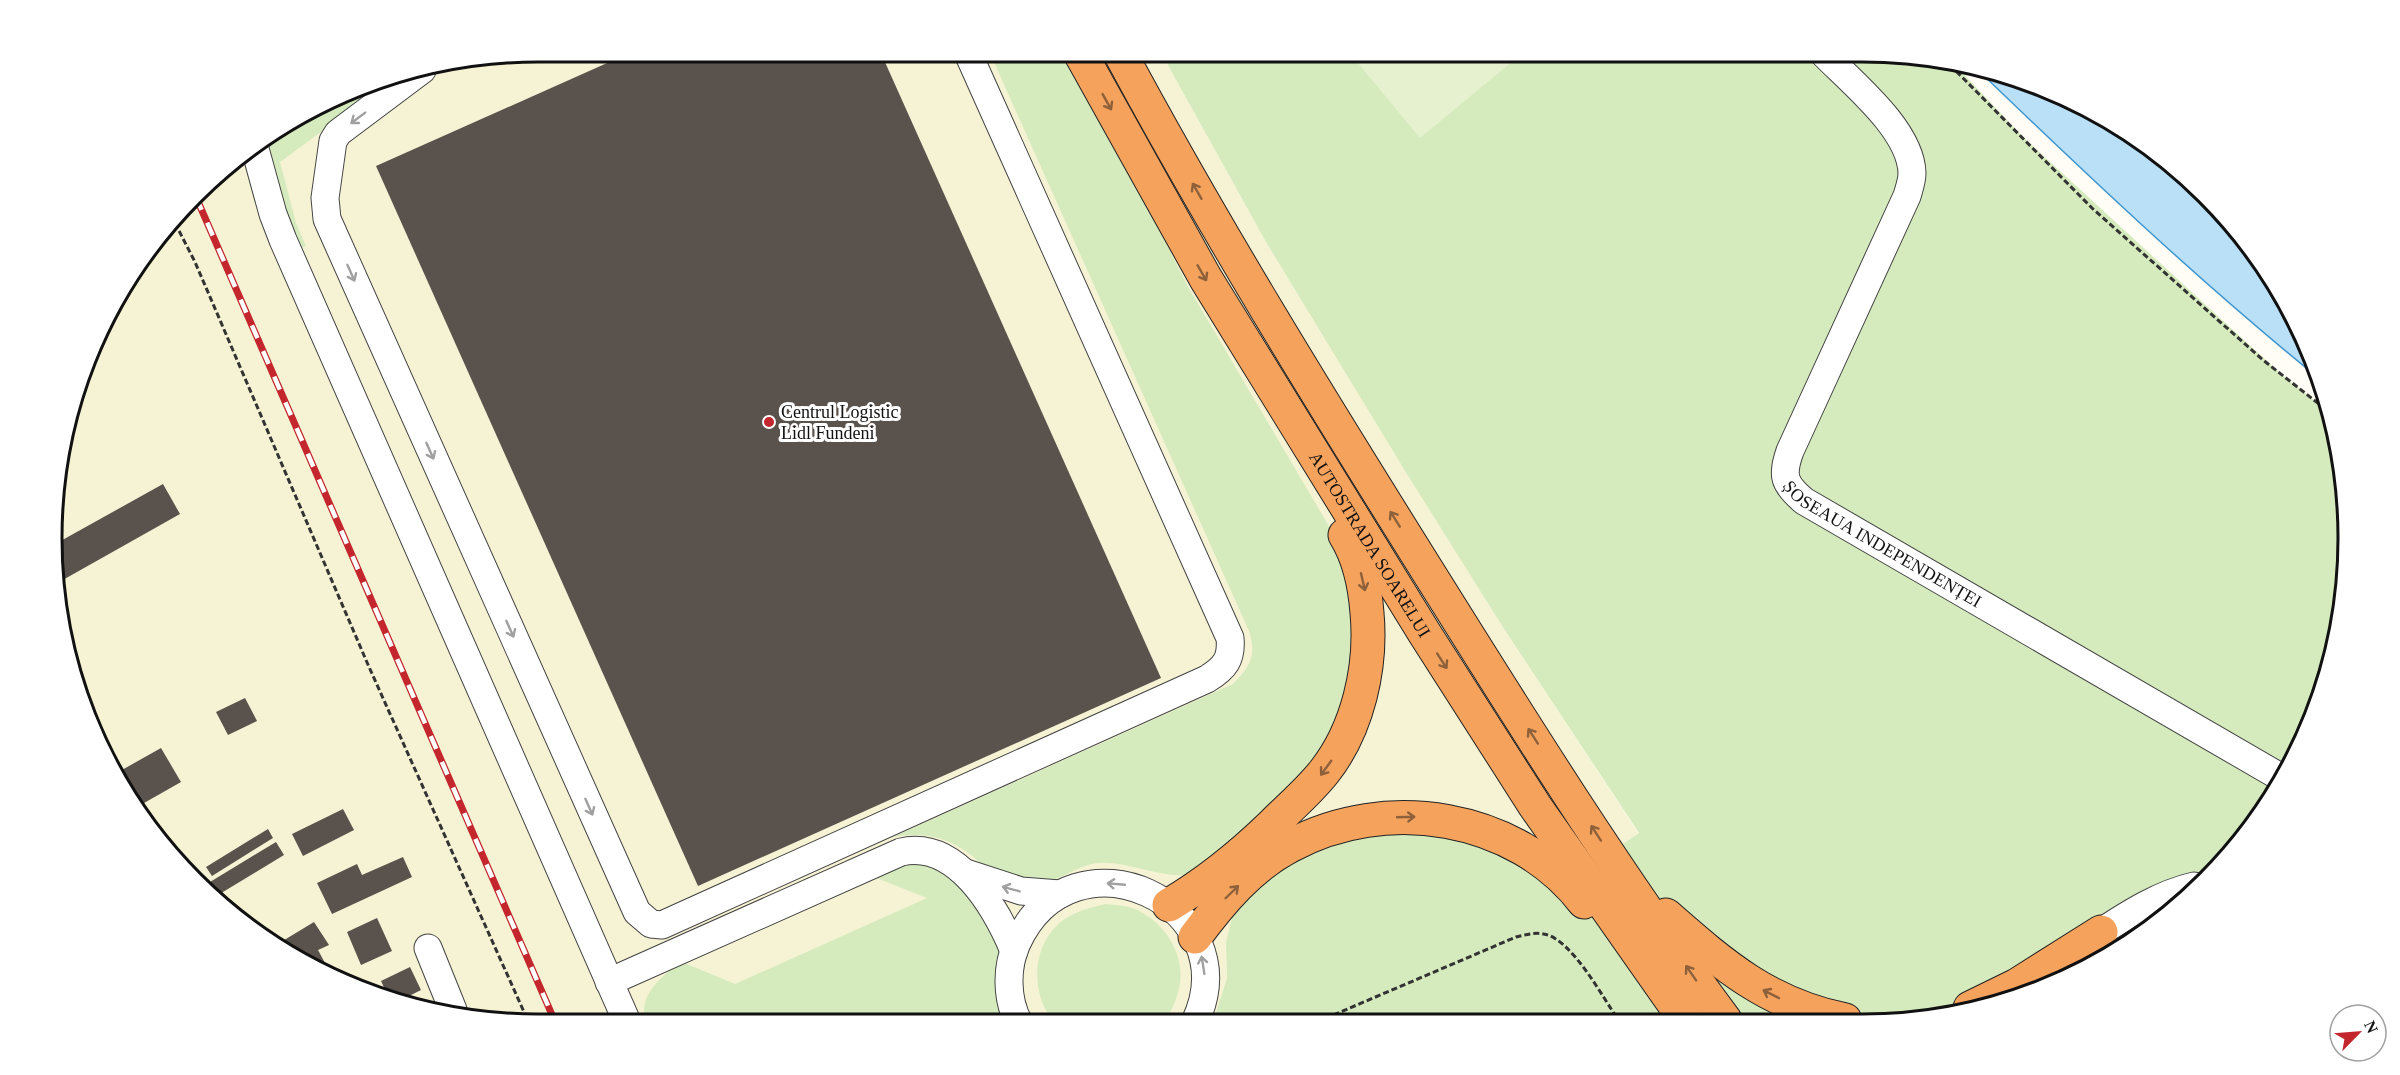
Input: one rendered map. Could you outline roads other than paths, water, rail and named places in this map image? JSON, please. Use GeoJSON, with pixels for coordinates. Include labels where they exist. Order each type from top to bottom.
{"type":"FeatureCollection","features":[{"type":"Feature","properties":{"kind":"highway","name":"AUTOSTRADA SOARELUI"},"geometry":{"type":"LineString","coordinates":[[1085,62],[1206,279],[1256,362],[1535,806],[1682,1014]]}},
{"type":"Feature","properties":{"kind":"highway","name":"AUTOSTRADA SOARELUI"},"geometry":{"type":"LineString","coordinates":[[1125,62],[1180,163],[1290,351],[1464,630],[1626,880],[1721,1014]]}},
{"type":"Feature","properties":{"kind":"highway"},"geometry":{"type":"LineString","coordinates":[[1169,905],[1202,886],[1227,867],[1306,793],[1325,771],[1339,749],[1356,712],[1366,674],[1369,629],[1365,585],[1353,547],[1267,407],[1256,362]]}},
{"type":"Feature","properties":{"kind":"highway"},"geometry":{"type":"LineString","coordinates":[[1195,937],[1228,895],[1267,860],[1289,846],[1343,824],[1378,818],[1418,816],[1457,823],[1491,833],[1542,862],[1574,889],[1615,943],[1681,1014]]}},
{"type":"Feature","properties":{"kind":"highway"},"geometry":{"type":"LineString","coordinates":[[1626,880],[1741,978],[1794,1005],[1825,1014]]}},
{"type":"Feature","properties":{"kind":"highway"},"geometry":{"type":"LineString","coordinates":[[2070,966],[2102,932]]}},
{"type":"Feature","properties":{"kind":"highway"},"geometry":{"type":"LineString","coordinates":[[2005,991],[2102,932]]}},
{"type":"Feature","properties":{"kind":"street"},"geometry":{"type":"LineString","coordinates":[[410,79],[338,133],[333,141],[325,198],[327,219],[637,912],[651,924],[662,925],[1207,679],[1227,663],[1231,651],[1230,638],[972,62]]}},
{"type":"Feature","properties":{"kind":"street","name":"ȘOSEAUA INDEPENDENȚEI"},"geometry":{"type":"LineString","coordinates":[[1832,62],[1887,117],[1900,135],[1909,158],[1912,174],[1907,196],[1790,451],[1784,467],[1785,479],[1792,490],[1804,501],[2276,774]]}},
{"type":"Feature","properties":{"kind":"street"},"geometry":{"type":"LineString","coordinates":[[257,153],[273,214],[283,240],[623,1014]]}},
{"type":"Feature","properties":{"kind":"street"},"geometry":{"type":"LineString","coordinates":[[609,982],[902,852],[915,849],[932,852],[964,873],[1021,891],[1059,894]]}},
{"type":"Feature","properties":{"kind":"street"},"geometry":{"type":"LineString","coordinates":[[964,873],[996,912],[1014,951]]}},
{"type":"Feature","properties":{"kind":"street"},"geometry":{"type":"LineString","coordinates":[[1016,1014],[1010,997],[1010,974],[1014,951],[1024,928],[1040,909],[1059,894],[1087,884],[1116,883],[1144,890],[1169,905],[1184,920],[1195,937],[1203,961],[1205,986],[1199,1014]]}},
{"type":"Feature","properties":{"kind":"street"},"geometry":{"type":"LineString","coordinates":[[2102,932],[2137,909],[2183,889]]}},
{"type":"Feature","properties":{"kind":"street"},"geometry":{"type":"LineString","coordinates":[[428,948],[451,1005]]}},
{"type":"Feature","properties":{"kind":"water"},"geometry":{"type":"Polygon","coordinates":[[[1987,78],[2045,98],[2100,125],[2152,160],[2176,180],[2220,224],[2258,273],[2289,327],[2307,369],[2232,306],[1987,78]]]}},
{"type":"Feature","properties":{"kind":"railway"},"geometry":{"type":"LineString","coordinates":[[199,203],[552,1014]]}},
{"type":"Feature","properties":{"kind":"place","name":"Centrul Logistic Lidl Fundeni"},"geometry":{"type":"Point","coordinates":[769,422]}}]}
